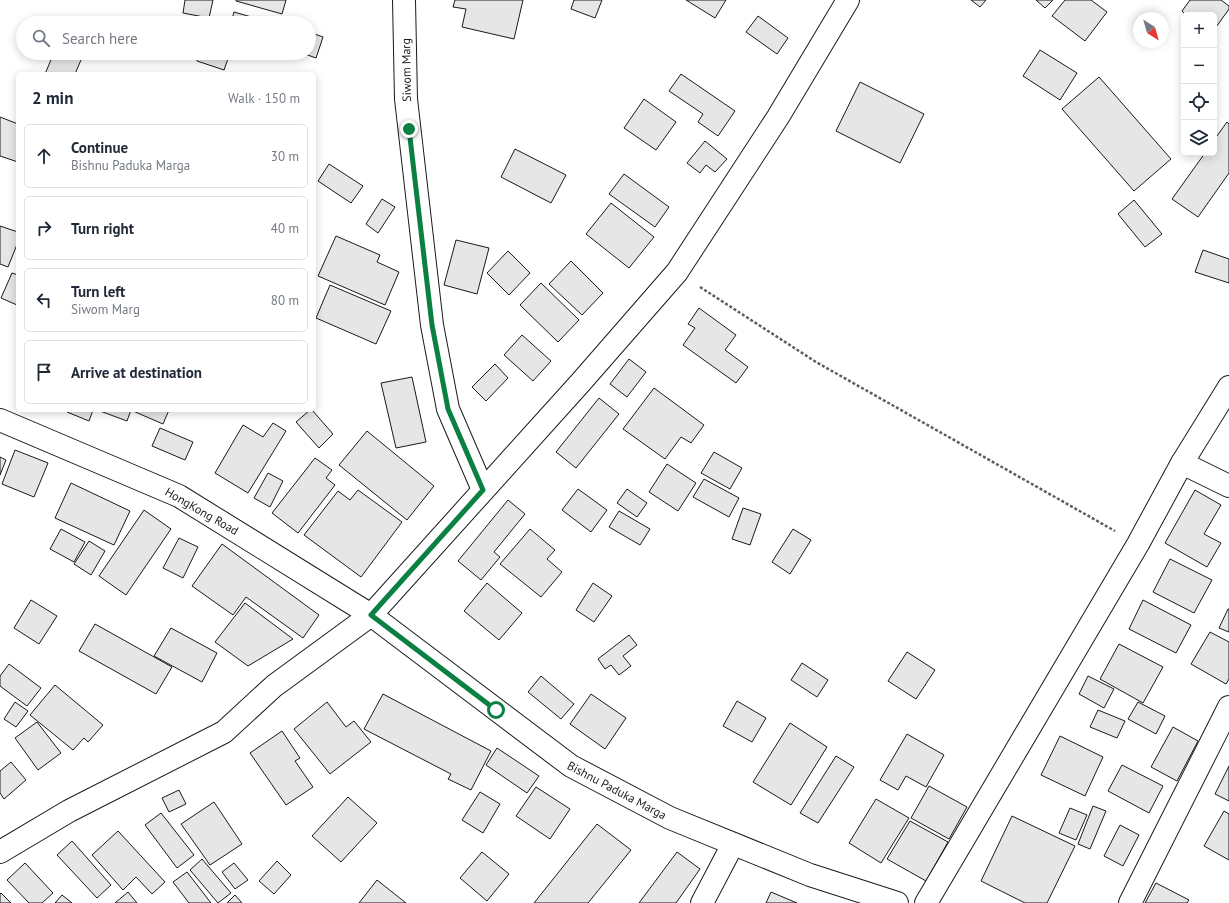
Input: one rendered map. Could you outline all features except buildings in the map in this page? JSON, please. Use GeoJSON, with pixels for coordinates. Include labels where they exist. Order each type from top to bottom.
{"type":"FeatureCollection","features":[{"type":"Feature","properties":{"kind":"street","name":"Siwom Marg"},"geometry":{"type":"LineString","coordinates":[[404,0],[406,99],[432,325],[448,409],[483,490]]}},
{"type":"Feature","properties":{"kind":"street"},"geometry":{"type":"LineString","coordinates":[[0,852],[69,811],[224,732],[274,686],[371,615],[581,382],[677,272],[778,117],[848,0]]}},
{"type":"Feature","properties":{"kind":"street"},"geometry":{"type":"LineString","coordinates":[[926,903],[1138,544],[1182,463],[1229,386]]}},
{"type":"Feature","properties":{"kind":"street","name":"HongKong Road"},"geometry":{"type":"LineString","coordinates":[[0,420],[179,496],[371,615]]}},
{"type":"Feature","properties":{"kind":"street"},"geometry":{"type":"LineString","coordinates":[[1182,463],[1229,486]]}},
{"type":"Feature","properties":{"kind":"street","name":"Bishnu Paduka Marga"},"geometry":{"type":"LineString","coordinates":[[371,615],[571,766],[670,818],[810,875],[897,903]]}},
{"type":"Feature","properties":{"kind":"street"},"geometry":{"type":"LineString","coordinates":[[1130,903],[1229,707]]}},
{"type":"Feature","properties":{"kind":"street"},"geometry":{"type":"LineString","coordinates":[[702,903],[733,844]]}},
{"type":"Feature","properties":{"kind":"path"},"geometry":{"type":"LineString","coordinates":[[677,272],[816,362],[1138,544]]}},
{"type":"Feature","properties":{"kind":"route"},"geometry":{"type":"LineString","coordinates":[[409,129],[432,325],[448,409],[483,490],[371,615],[496,710]]}}]}
